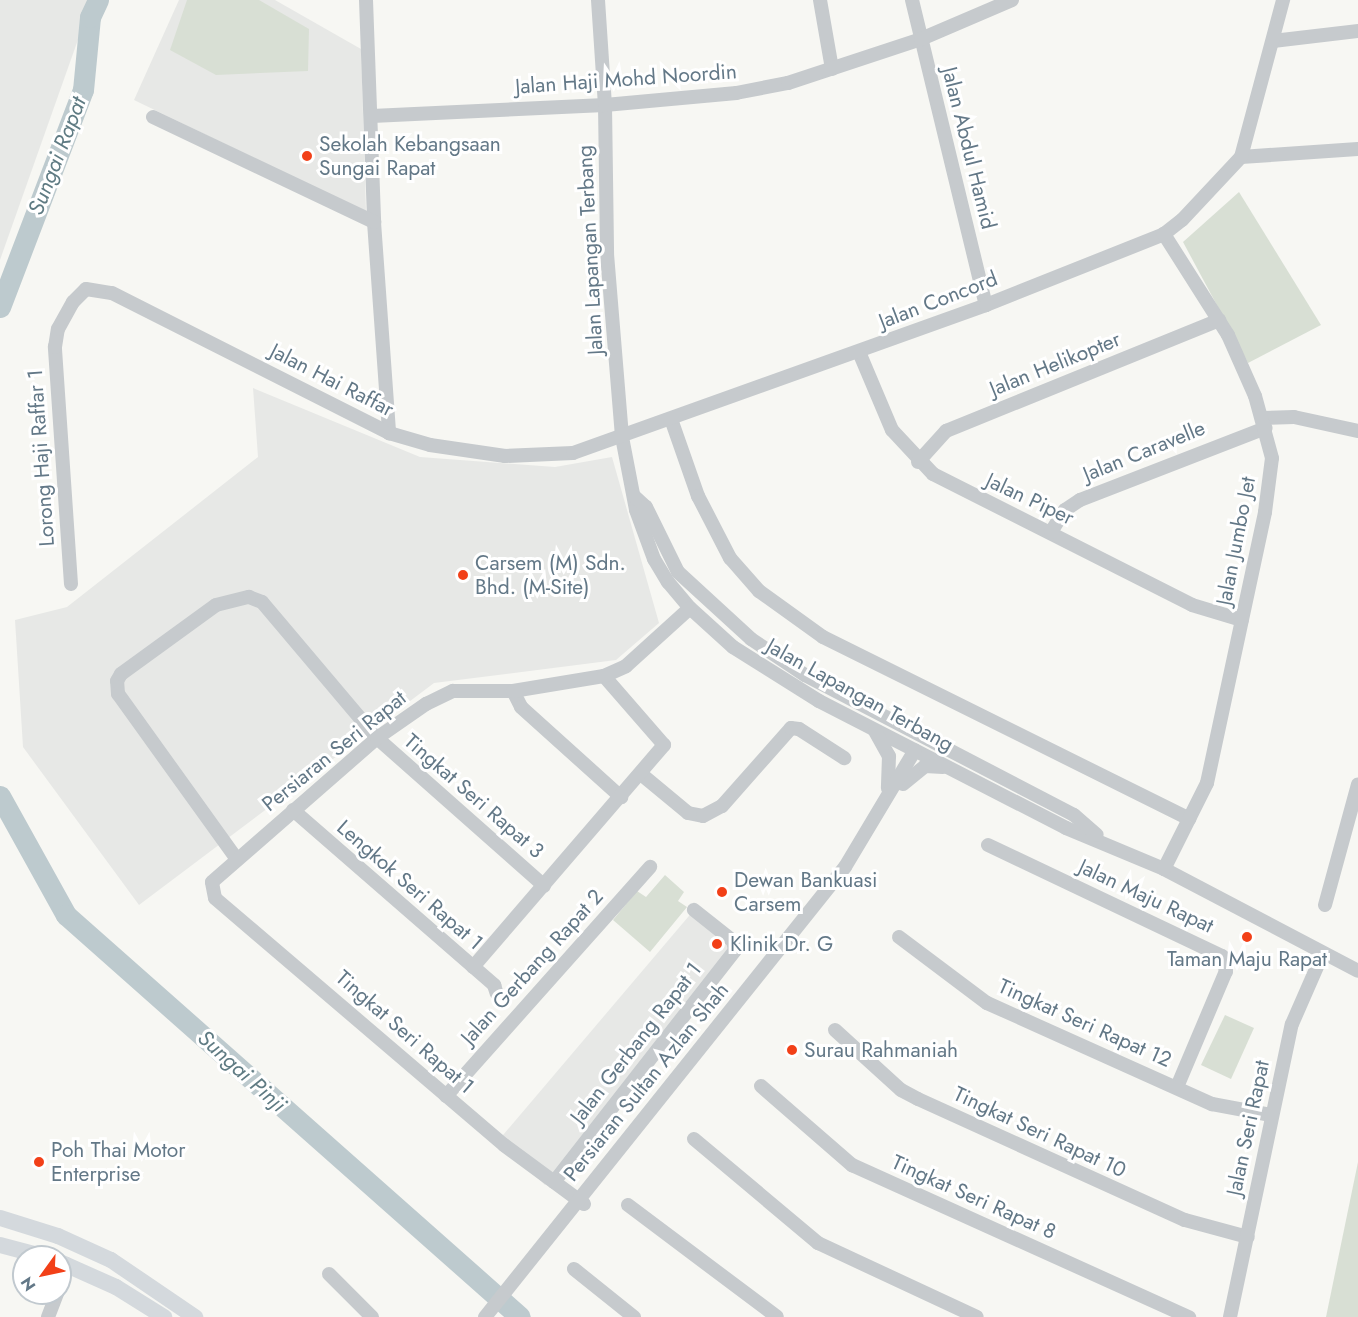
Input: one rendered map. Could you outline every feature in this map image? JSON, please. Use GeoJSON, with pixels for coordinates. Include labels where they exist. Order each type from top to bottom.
{"type":"FeatureCollection","features":[{"type":"Feature","properties":{"kind":"main road"},"geometry":{"type":"LineString","coordinates":[[0,1218],[58,1236],[111,1260],[195,1317]]}},
{"type":"Feature","properties":{"kind":"main road"},"geometry":{"type":"LineString","coordinates":[[72,1267],[116,1287],[164,1317]]}},
{"type":"Feature","properties":{"kind":"street"},"geometry":{"type":"LineString","coordinates":[[366,0],[372,116],[374,222],[389,433]]}},
{"type":"Feature","properties":{"kind":"street","name":"Jalan Lapangan Terbang"},"geometry":{"type":"LineString","coordinates":[[598,0],[605,105],[607,254],[622,437],[634,496],[654,558],[690,608],[739,651],[819,701],[919,750],[1066,828],[1104,841],[1164,869],[1358,971]]}},
{"type":"Feature","properties":{"kind":"street"},"geometry":{"type":"LineString","coordinates":[[820,0],[832,69]]}},
{"type":"Feature","properties":{"kind":"street","name":"Jalan Abdul Hamid"},"geometry":{"type":"LineString","coordinates":[[912,0],[986,305]]}},
{"type":"Feature","properties":{"kind":"street","name":"Jalan Haji Mohd Noordin"},"geometry":{"type":"LineString","coordinates":[[372,116],[605,105],[736,93],[832,69],[921,39],[1012,0]]}},
{"type":"Feature","properties":{"kind":"street"},"geometry":{"type":"LineString","coordinates":[[1283,0],[1242,157],[1358,149]]}},
{"type":"Feature","properties":{"kind":"street"},"geometry":{"type":"LineString","coordinates":[[1273,41],[1358,31]]}},
{"type":"Feature","properties":{"kind":"street"},"geometry":{"type":"LineString","coordinates":[[153,117],[374,222]]}},
{"type":"Feature","properties":{"kind":"street","name":"Jalan Concord"},"geometry":{"type":"LineString","coordinates":[[622,437],[986,305],[1164,234],[1182,220],[1242,157]]}},
{"type":"Feature","properties":{"kind":"street","name":"Jalan Jumbo Jet"},"geometry":{"type":"LineString","coordinates":[[1164,234],[1219,320],[1264,423],[1272,458],[1242,620],[1207,783],[1164,869]]}},
{"type":"Feature","properties":{"kind":"street","name":"Jalan Hai Raffar"},"geometry":{"type":"LineString","coordinates":[[58,329],[79,294],[98,288],[389,433],[470,452],[541,457],[573,453],[622,437]]}},
{"type":"Feature","properties":{"kind":"street","name":"Jalan Helikopter"},"geometry":{"type":"LineString","coordinates":[[918,462],[946,431],[1219,320]]}},
{"type":"Feature","properties":{"kind":"street","name":"Lorong Haji Raffar 1"},"geometry":{"type":"LineString","coordinates":[[58,329],[56,365],[71,584]]}},
{"type":"Feature","properties":{"kind":"street","name":"Jalan Piper"},"geometry":{"type":"LineString","coordinates":[[859,352],[883,413],[918,462],[952,486],[1051,532],[1192,605],[1242,620]]}},
{"type":"Feature","properties":{"kind":"street","name":"Jalan Caravelle"},"geometry":{"type":"LineString","coordinates":[[1051,532],[1065,510],[1080,500],[1264,423],[1294,417],[1358,431]]}},
{"type":"Feature","properties":{"kind":"street"},"geometry":{"type":"LineString","coordinates":[[671,419],[698,496],[724,548],[759,591],[824,637],[1189,819]]}},
{"type":"Feature","properties":{"kind":"street","name":"Jalan Lapangan Terbang"},"geometry":{"type":"LineString","coordinates":[[634,496],[646,507],[678,572],[721,614],[805,675],[1074,815],[1104,841]]}},
{"type":"Feature","properties":{"kind":"street"},"geometry":{"type":"LineString","coordinates":[[678,572],[689,591],[690,608],[702,607],[721,614]]}},
{"type":"Feature","properties":{"kind":"street","name":"Tingkat Seri Rapat 3"},"geometry":{"type":"LineString","coordinates":[[236,858],[118,694],[121,674],[216,605],[249,597],[262,602],[377,738],[544,886]]}},
{"type":"Feature","properties":{"kind":"street","name":"Persiaran Seri Rapat"},"geometry":{"type":"LineString","coordinates":[[212,882],[236,858],[377,738],[426,704],[453,691],[513,691],[604,676],[626,666],[690,608]]}},
{"type":"Feature","properties":{"kind":"street"},"geometry":{"type":"LineString","coordinates":[[473,967],[662,751],[662,738],[604,676]]}},
{"type":"Feature","properties":{"kind":"street"},"geometry":{"type":"LineString","coordinates":[[513,691],[521,707],[621,797]]}},
{"type":"Feature","properties":{"kind":"street"},"geometry":{"type":"LineString","coordinates":[[843,695],[919,750],[942,752],[1032,794]]}},
{"type":"Feature","properties":{"kind":"street"},"geometry":{"type":"LineString","coordinates":[[641,774],[688,813],[703,816],[722,806],[791,728],[799,729],[844,758]]}},
{"type":"Feature","properties":{"kind":"street"},"geometry":{"type":"LineString","coordinates":[[874,729],[890,756],[891,777],[884,802]]}},
{"type":"Feature","properties":{"kind":"street","name":"Persiaran Sultan Azlan Shah"},"geometry":{"type":"LineString","coordinates":[[485,1317],[795,942],[849,871],[903,784],[919,750]]}},
{"type":"Feature","properties":{"kind":"street","name":"Persiaran Sultan Azlan Shah"},"geometry":{"type":"LineString","coordinates":[[581,1202],[844,867],[919,750]]}},
{"type":"Feature","properties":{"kind":"street"},"geometry":{"type":"LineString","coordinates":[[903,784],[924,766],[959,772]]}},
{"type":"Feature","properties":{"kind":"street"},"geometry":{"type":"LineString","coordinates":[[1325,905],[1358,784]]}},
{"type":"Feature","properties":{"kind":"street","name":"Lengkok Seri Rapat 1"},"geometry":{"type":"LineString","coordinates":[[293,810],[473,967],[497,994]]}},
{"type":"Feature","properties":{"kind":"street","name":"Jalan Maju Rapat"},"geometry":{"type":"LineString","coordinates":[[988,845],[1222,957],[1226,971],[1178,1087]]}},
{"type":"Feature","properties":{"kind":"street","name":"Jalan Gerbang Rapat 2"},"geometry":{"type":"LineString","coordinates":[[446,1096],[650,867]]}},
{"type":"Feature","properties":{"kind":"street","name":"Tingkat Seri Rapat 1"},"geometry":{"type":"LineString","coordinates":[[212,882],[215,897],[446,1096],[581,1202]]}},
{"type":"Feature","properties":{"kind":"street","name":"Jalan Gerbang Rapat 1"},"geometry":{"type":"LineString","coordinates":[[554,1182],[735,950],[733,940],[694,910]]}},
{"type":"Feature","properties":{"kind":"street","name":"Tingkat Seri Rapat 12"},"geometry":{"type":"LineString","coordinates":[[899,937],[976,998],[1212,1104],[1271,1115]]}},
{"type":"Feature","properties":{"kind":"street","name":"Jalan Seri Rapat"},"geometry":{"type":"LineString","coordinates":[[1230,1317],[1292,1024],[1323,953]]}},
{"type":"Feature","properties":{"kind":"street","name":"Tingkat Seri Rapat 10"},"geometry":{"type":"LineString","coordinates":[[835,1030],[901,1090],[918,1099],[1185,1220],[1248,1237]]}},
{"type":"Feature","properties":{"kind":"street","name":"Tingkat Seri Rapat 8"},"geometry":{"type":"LineString","coordinates":[[761,1086],[852,1165],[1189,1317]]}},
{"type":"Feature","properties":{"kind":"street"},"geometry":{"type":"LineString","coordinates":[[694,1138],[818,1243],[978,1317]]}},
{"type":"Feature","properties":{"kind":"street"},"geometry":{"type":"LineString","coordinates":[[628,1204],[777,1317]]}},
{"type":"Feature","properties":{"kind":"street"},"geometry":{"type":"LineString","coordinates":[[574,1269],[634,1317]]}},
{"type":"Feature","properties":{"kind":"street","name":"Persiaran Sultan Azlan Shah"},"geometry":{"type":"LineString","coordinates":[[494,1317],[526,1270]]}},
{"type":"Feature","properties":{"kind":"street"},"geometry":{"type":"LineString","coordinates":[[329,1274],[372,1317]]}},
{"type":"Feature","properties":{"kind":"shaded area"},"geometry":{"type":"Polygon","coordinates":[[[0,0],[92,0],[0,260],[0,0]]]}},
{"type":"Feature","properties":{"kind":"shaded area","name":"Sekolah Kebangsaan Sungai Rapat"},"geometry":{"type":"Polygon","coordinates":[[[179,0],[275,0],[361,49],[366,212],[134,100],[179,0]]]}},
{"type":"Feature","properties":{"kind":"shaded area"},"geometry":{"type":"Polygon","coordinates":[[[187,0],[259,0],[309,29],[308,71],[216,75],[170,50],[187,0]]]}},
{"type":"Feature","properties":{"kind":"shaded area"},"geometry":{"type":"Polygon","coordinates":[[[1239,192],[1321,325],[1248,363],[1183,242],[1239,192]]]}},
{"type":"Feature","properties":{"kind":"shaded area"},"geometry":{"type":"Polygon","coordinates":[[[253,388],[420,457],[555,467],[612,457],[659,623],[616,660],[434,683],[139,905],[23,747],[15,620],[67,607],[258,457],[253,388]]]}},
{"type":"Feature","properties":{"kind":"shaded area"},"geometry":{"type":"Polygon","coordinates":[[[665,875],[684,892],[678,901],[687,907],[650,952],[613,920],[637,891],[646,897],[665,875]]]}},
{"type":"Feature","properties":{"kind":"shaded area"},"geometry":{"type":"Polygon","coordinates":[[[694,910],[739,948],[545,1185],[498,1141],[694,910]]]}},
{"type":"Feature","properties":{"kind":"shaded area"},"geometry":{"type":"Polygon","coordinates":[[[1225,1015],[1254,1028],[1231,1079],[1201,1065],[1225,1015]]]}},
{"type":"Feature","properties":{"kind":"shaded area"},"geometry":{"type":"Polygon","coordinates":[[[1358,1162],[1358,1317],[1326,1317],[1358,1162]]]}},
{"type":"Feature","properties":{"kind":"waterway","name":"Sungai Rapat"},"geometry":{"type":"LineString","coordinates":[[0,307],[83,90],[90,17],[98,0]]}},
{"type":"Feature","properties":{"kind":"waterway","name":"Sungai Pinji"},"geometry":{"type":"LineString","coordinates":[[0,796],[66,915],[520,1317]]}},
{"type":"Feature","properties":{"kind":"place","name":"Sekolah Kebangsaan Sungai Rapat"},"geometry":{"type":"Point","coordinates":[307,156]}},
{"type":"Feature","properties":{"kind":"place","name":"Carsem (M) Sdn. Bhd. (M-Site)"},"geometry":{"type":"Point","coordinates":[463,575]}},
{"type":"Feature","properties":{"kind":"place","name":"Dewan Bankuasi Carsem"},"geometry":{"type":"Point","coordinates":[722,892]}},
{"type":"Feature","properties":{"kind":"place","name":"Taman Maju Rapat"},"geometry":{"type":"Point","coordinates":[1247,937]}},
{"type":"Feature","properties":{"kind":"place","name":"Klinik Dr. G"},"geometry":{"type":"Point","coordinates":[717,944]}},
{"type":"Feature","properties":{"kind":"place","name":"Surau Rahmaniah"},"geometry":{"type":"Point","coordinates":[792,1050]}},
{"type":"Feature","properties":{"kind":"place","name":"Poh Thai Motor Enterprise"},"geometry":{"type":"Point","coordinates":[39,1162]}}]}
